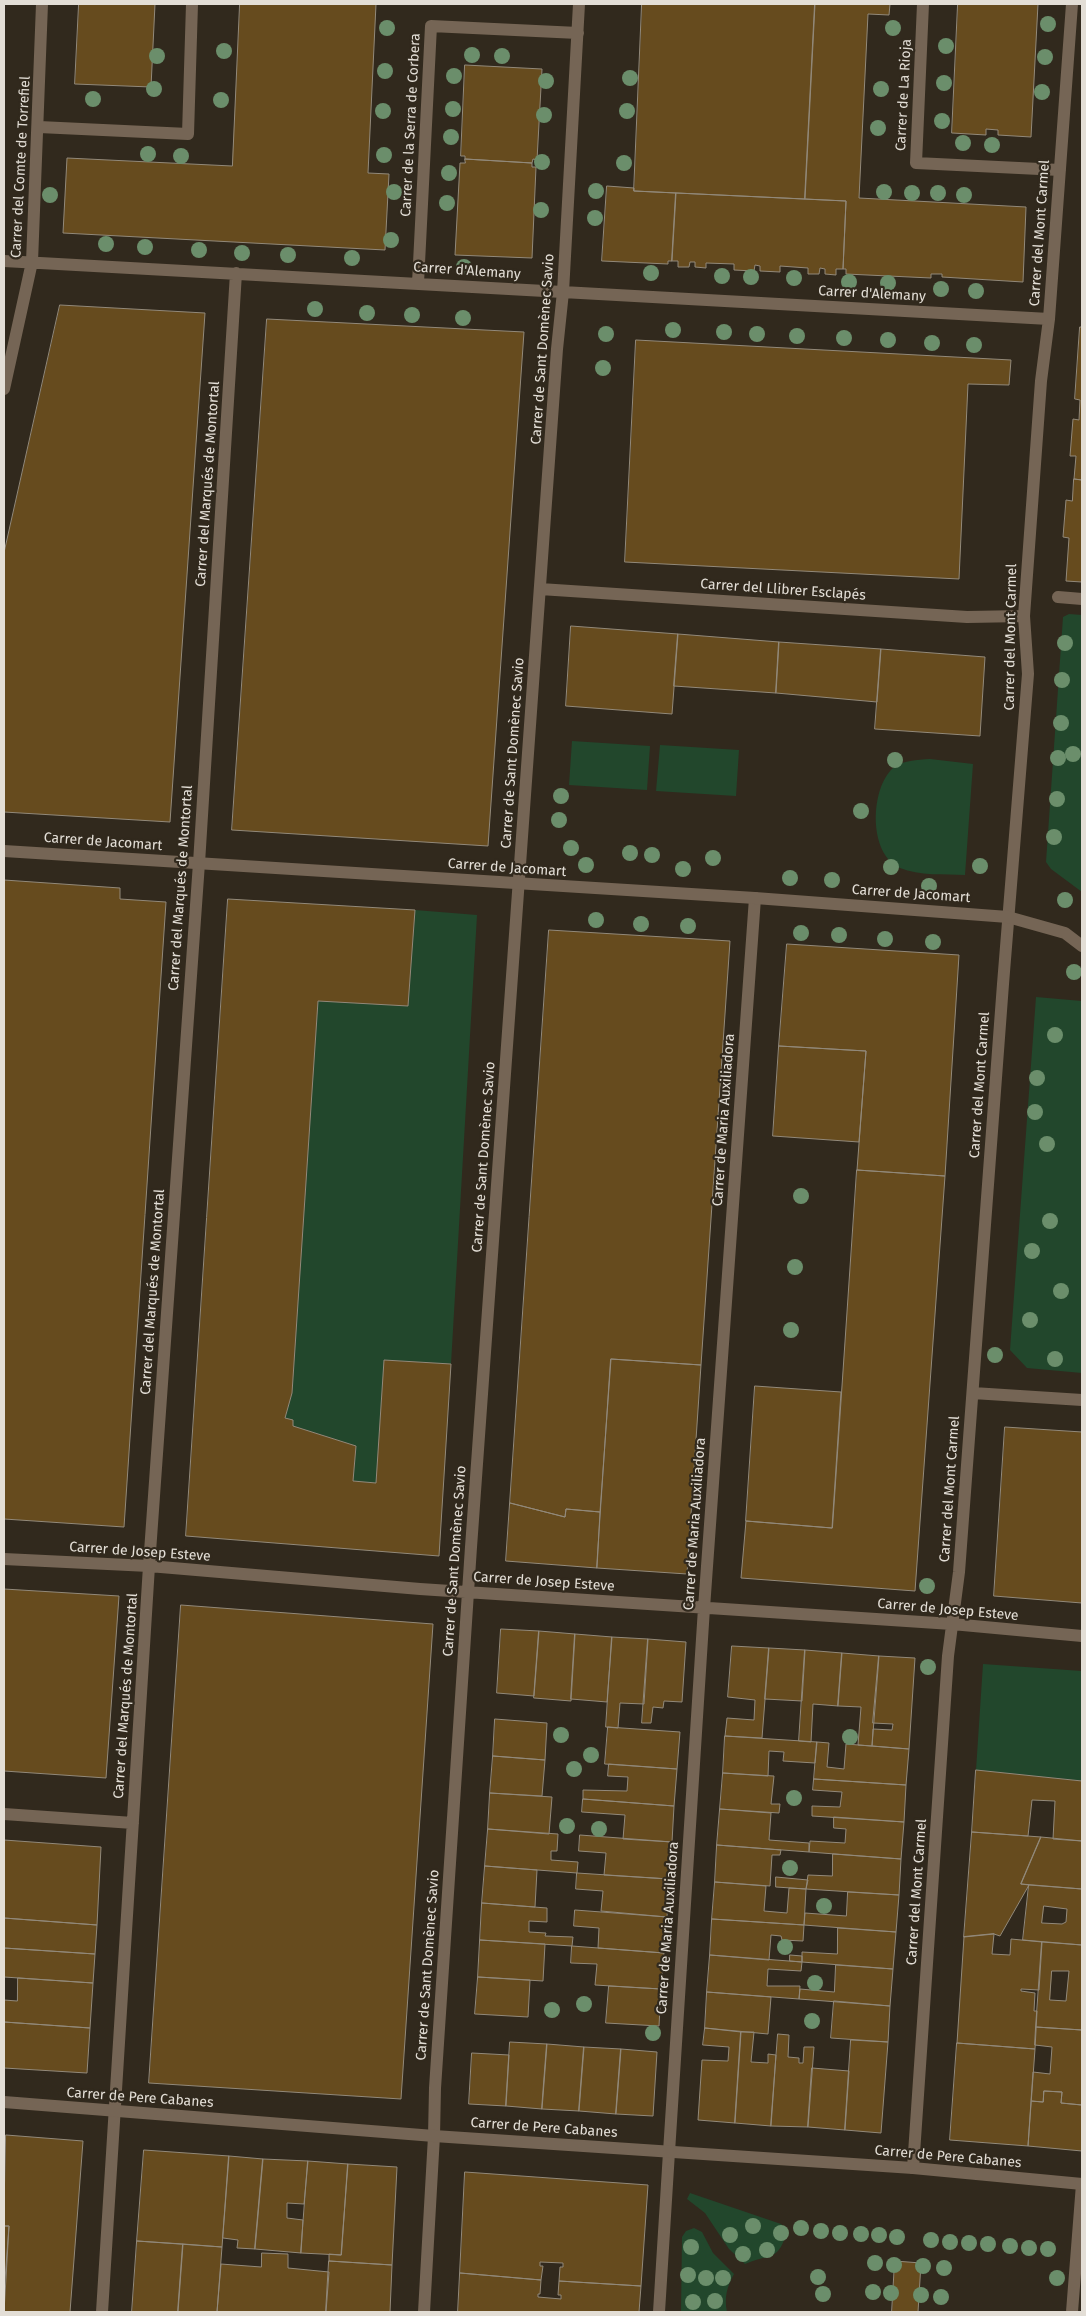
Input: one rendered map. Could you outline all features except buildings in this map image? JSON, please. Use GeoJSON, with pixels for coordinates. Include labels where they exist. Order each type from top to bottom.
{"type":"FeatureCollection","features":[{"type":"Feature","properties":{"kind":"street","name":"Carrer del Comte de Torrefiel"},"geometry":{"type":"LineString","coordinates":[[4,389],[32,262],[39,127],[42,4]]}},
{"type":"Feature","properties":{"kind":"street"},"geometry":{"type":"LineString","coordinates":[[39,127],[188,134],[192,4]]}},
{"type":"Feature","properties":{"kind":"street","name":"Carrer de Sant Domènec Savio"},"geometry":{"type":"LineString","coordinates":[[424,2312],[435,2088],[518,884],[563,292],[579,4]]}},
{"type":"Feature","properties":{"kind":"street","name":"Carrer de La Rioja"},"geometry":{"type":"LineString","coordinates":[[923,4],[916,163],[1060,170]]}},
{"type":"Feature","properties":{"kind":"street","name":"Carrer del Mont Carmel"},"geometry":{"type":"LineString","coordinates":[[912,2168],[948,1656],[959,1572],[1028,674],[1024,616],[1041,381],[1049,319],[1072,4]]}},
{"type":"Feature","properties":{"kind":"street","name":"Carrer de la Serra de Corbera"},"geometry":{"type":"LineString","coordinates":[[418,283],[431,26],[578,33]]}},
{"type":"Feature","properties":{"kind":"street","name":"Carrer d'Alemany"},"geometry":{"type":"LineString","coordinates":[[4,261],[1049,319]]}},
{"type":"Feature","properties":{"kind":"street","name":"Carrer del Marqués de Montortal"},"geometry":{"type":"LineString","coordinates":[[102,2312],[148,1566],[198,863],[236,273]]}},
{"type":"Feature","properties":{"kind":"street","name":"Carrer del Llibrer Esclapés"},"geometry":{"type":"LineString","coordinates":[[540,589],[967,616],[1024,616]]}},
{"type":"Feature","properties":{"kind":"street"},"geometry":{"type":"LineString","coordinates":[[1058,597],[1082,599]]}},
{"type":"Feature","properties":{"kind":"street","name":"Carrer de Jacomart"},"geometry":{"type":"LineString","coordinates":[[4,850],[755,898],[1008,917],[1065,934],[1082,946]]}},
{"type":"Feature","properties":{"kind":"street","name":"Carrer de Maria Auxiliadora"},"geometry":{"type":"LineString","coordinates":[[659,2312],[704,1608],[755,898]]}},
{"type":"Feature","properties":{"kind":"street"},"geometry":{"type":"LineString","coordinates":[[973,1393],[1082,1400]]}},
{"type":"Feature","properties":{"kind":"street","name":"Carrer de Josep Esteve"},"geometry":{"type":"LineString","coordinates":[[4,1558],[148,1566],[469,1592],[952,1624],[1082,1636]]}},
{"type":"Feature","properties":{"kind":"street"},"geometry":{"type":"LineString","coordinates":[[4,1814],[133,1823]]}},
{"type":"Feature","properties":{"kind":"street","name":"Carrer de Pere Cabanes"},"geometry":{"type":"LineString","coordinates":[[4,2102],[434,2136],[912,2168],[1082,2184]]}},
{"type":"Feature","properties":{"kind":"street"},"geometry":{"type":"LineString","coordinates":[[1072,2312],[1082,2184]]}},
{"type":"Feature","properties":{"kind":"green space"},"geometry":{"type":"Polygon","coordinates":[[[1069,614],[1082,615],[1082,892],[1051,869],[1046,862],[1063,617],[1069,614]]]}},
{"type":"Feature","properties":{"kind":"green space"},"geometry":{"type":"Polygon","coordinates":[[[572,741],[650,746],[647,790],[569,785],[572,741]]]}},
{"type":"Feature","properties":{"kind":"green space"},"geometry":{"type":"Polygon","coordinates":[[[660,745],[739,750],[736,796],[656,791],[660,745]]]}},
{"type":"Feature","properties":{"kind":"green space"},"geometry":{"type":"Polygon","coordinates":[[[930,759],[973,764],[965,875],[924,873],[907,871],[900,868],[890,861],[882,849],[878,836],[876,821],[877,805],[885,778],[893,768],[901,763],[930,759]]]}},
{"type":"Feature","properties":{"kind":"green space"},"geometry":{"type":"Polygon","coordinates":[[[415,910],[477,915],[451,1364],[384,1360],[376,1483],[353,1481],[356,1446],[293,1426],[293,1420],[285,1418],[292,1393],[318,1001],[408,1006],[415,910]]]}},
{"type":"Feature","properties":{"kind":"green space"},"geometry":{"type":"Polygon","coordinates":[[[1036,997],[1082,1001],[1082,1373],[1027,1368],[1010,1350],[1036,997]]]}},
{"type":"Feature","properties":{"kind":"green space"},"geometry":{"type":"Polygon","coordinates":[[[983,1664],[1082,1671],[1082,1781],[976,1770],[983,1664]]]}},
{"type":"Feature","properties":{"kind":"green space"},"geometry":{"type":"Polygon","coordinates":[[[690,2193],[781,2224],[787,2229],[781,2247],[773,2255],[745,2264],[729,2249],[705,2213],[687,2199],[690,2193]]]}},
{"type":"Feature","properties":{"kind":"green space"},"geometry":{"type":"Polygon","coordinates":[[[694,2228],[702,2232],[713,2253],[734,2274],[727,2292],[727,2312],[681,2312],[682,2237],[686,2231],[694,2228]]]}}]}
